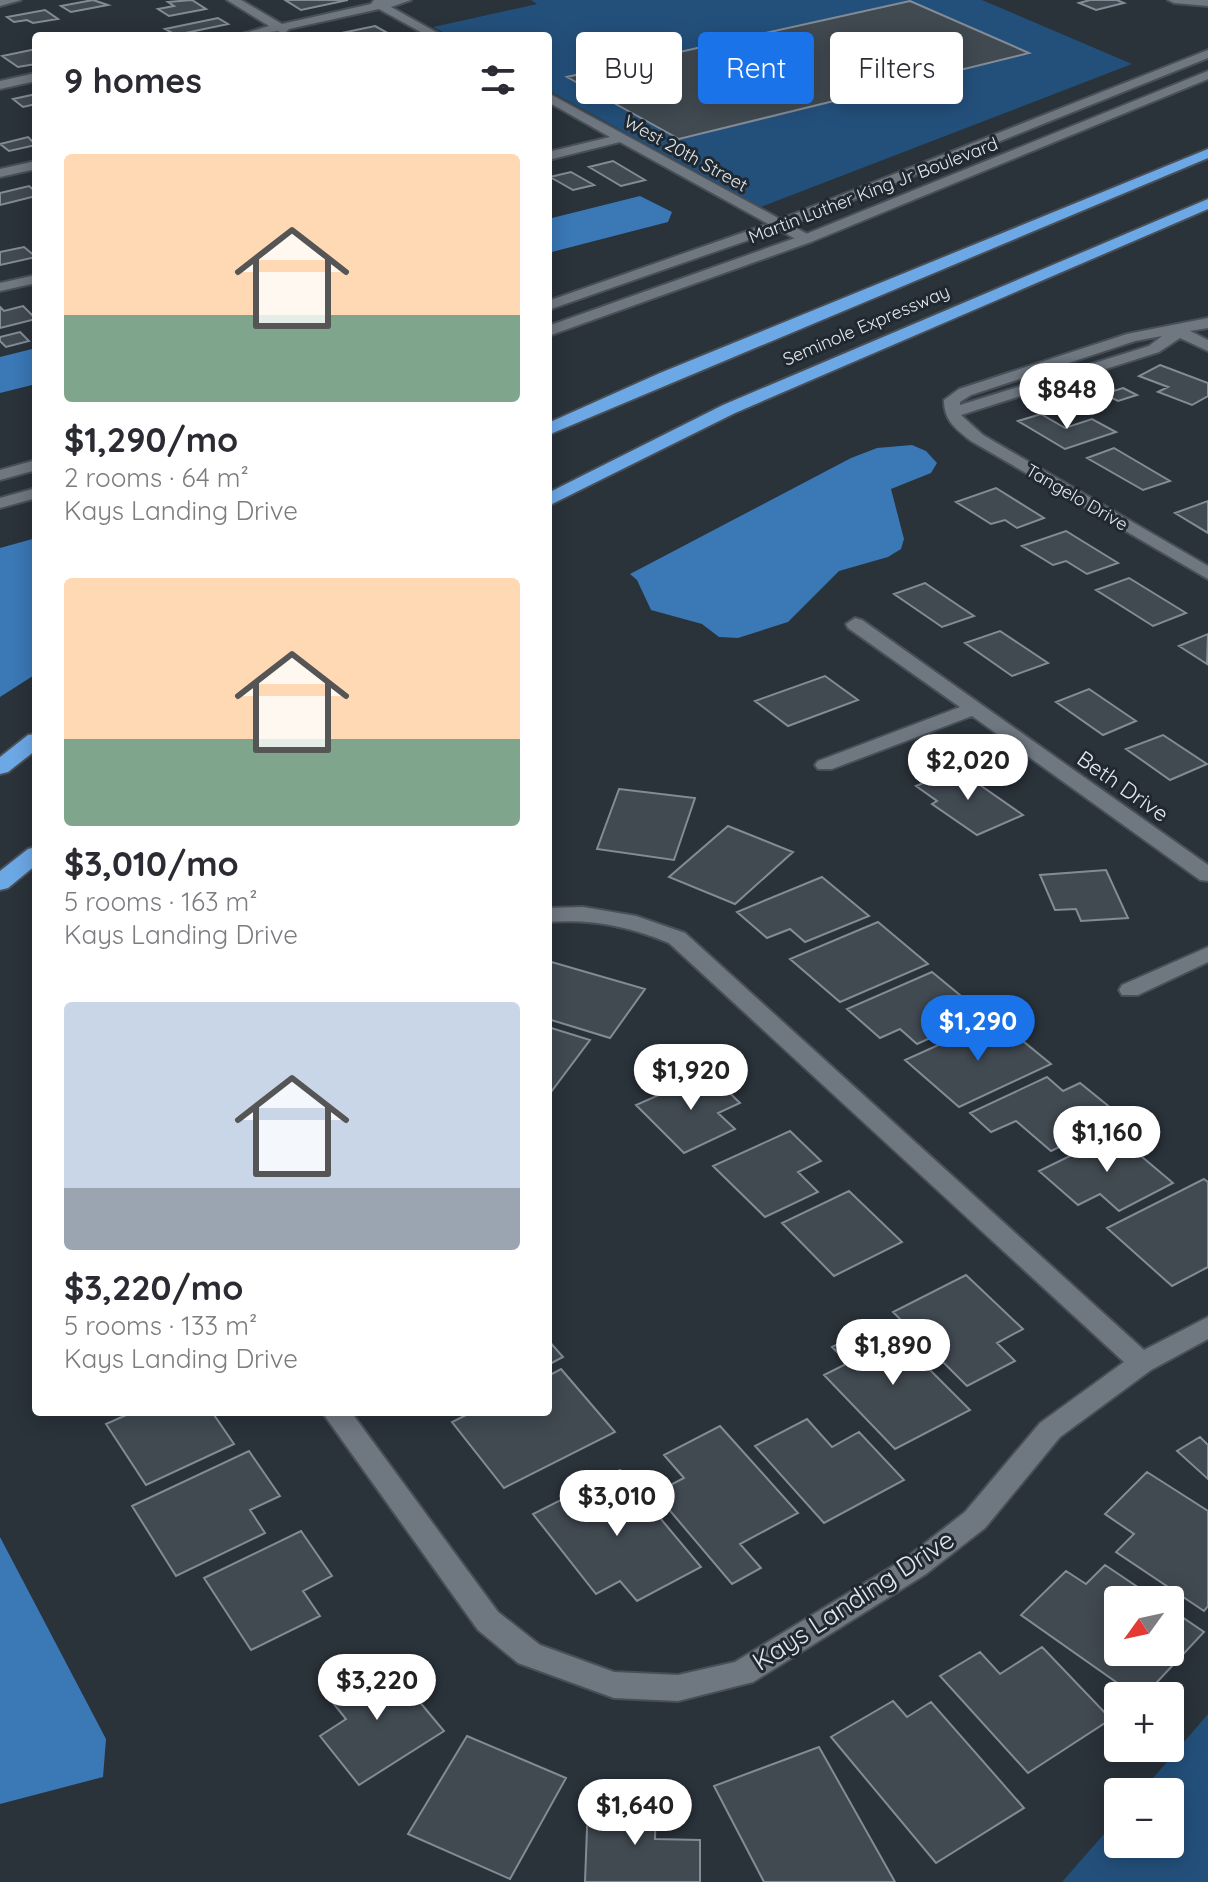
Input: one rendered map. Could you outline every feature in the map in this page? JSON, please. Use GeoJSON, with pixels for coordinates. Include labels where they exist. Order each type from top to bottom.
{"type":"FeatureCollection","features":[{"type":"Feature","properties":{"kind":"highway","name":"Seminole Expressway"},"geometry":{"type":"LineString","coordinates":[[552,428],[666,377],[1208,153]]}},
{"type":"Feature","properties":{"kind":"highway","name":"Seminole Expressway"},"geometry":{"type":"LineString","coordinates":[[552,498],[729,409],[1208,204]]}},
{"type":"Feature","properties":{"kind":"highway"},"geometry":{"type":"LineString","coordinates":[[0,767],[32,743]]}},
{"type":"Feature","properties":{"kind":"highway"},"geometry":{"type":"LineString","coordinates":[[0,883],[32,857]]}},
{"type":"Feature","properties":{"kind":"street"},"geometry":{"type":"LineString","coordinates":[[0,3],[15,0]]}},
{"type":"Feature","properties":{"kind":"street"},"geometry":{"type":"LineString","coordinates":[[233,0],[286,32]]}},
{"type":"Feature","properties":{"kind":"street"},"geometry":{"type":"LineString","coordinates":[[260,32],[377,3],[405,0]]}},
{"type":"Feature","properties":{"kind":"street"},"geometry":{"type":"LineString","coordinates":[[1174,0],[1208,3]]}},
{"type":"Feature","properties":{"kind":"street"},"geometry":{"type":"LineString","coordinates":[[377,3],[430,32]]}},
{"type":"Feature","properties":{"kind":"street","name":"Martin Luther King Jr Boulevard"},"geometry":{"type":"LineString","coordinates":[[552,305],[778,225],[1208,54]]}},
{"type":"Feature","properties":{"kind":"street","name":"Martin Luther King Jr Boulevard"},"geometry":{"type":"LineString","coordinates":[[552,330],[806,239],[1208,75]]}},
{"type":"Feature","properties":{"kind":"street"},"geometry":{"type":"LineString","coordinates":[[0,85],[32,78]]}},
{"type":"Feature","properties":{"kind":"street"},"geometry":{"type":"LineString","coordinates":[[1136,85],[1141,94],[1136,106]]}},
{"type":"Feature","properties":{"kind":"street","name":"West 20th Street"},"geometry":{"type":"LineString","coordinates":[[552,99],[806,239]]}},
{"type":"Feature","properties":{"kind":"street"},"geometry":{"type":"LineString","coordinates":[[552,155],[621,138]]}},
{"type":"Feature","properties":{"kind":"street"},"geometry":{"type":"LineString","coordinates":[[0,173],[32,166]]}},
{"type":"Feature","properties":{"kind":"street"},"geometry":{"type":"LineString","coordinates":[[0,287],[32,280]]}},
{"type":"Feature","properties":{"kind":"street"},"geometry":{"type":"LineString","coordinates":[[1179,331],[1208,323]]}},
{"type":"Feature","properties":{"kind":"street"},"geometry":{"type":"LineString","coordinates":[[1179,331],[1208,346]]}},
{"type":"Feature","properties":{"kind":"street","name":"Tangelo Drive"},"geometry":{"type":"LineString","coordinates":[[1179,331],[1154,349],[952,413],[957,422],[977,438],[1208,574]]}},
{"type":"Feature","properties":{"kind":"street"},"geometry":{"type":"LineString","coordinates":[[0,475],[32,466]]}},
{"type":"Feature","properties":{"kind":"street"},"geometry":{"type":"LineString","coordinates":[[0,503],[32,494]]}},
{"type":"Feature","properties":{"kind":"street","name":"Beth Drive"},"geometry":{"type":"LineString","coordinates":[[855,624],[1208,875]]}},
{"type":"Feature","properties":{"kind":"street"},"geometry":{"type":"LineString","coordinates":[[825,765],[973,709]]}},
{"type":"Feature","properties":{"kind":"street"},"geometry":{"type":"LineString","coordinates":[[552,915],[587,912],[638,922],[677,938],[1142,1363]]}},
{"type":"Feature","properties":{"kind":"street"},"geometry":{"type":"LineString","coordinates":[[1130,990],[1208,954]]}},
{"type":"Feature","properties":{"kind":"street","name":"Kays Landing Drive"},"geometry":{"type":"LineString","coordinates":[[339,1416],[488,1621],[529,1654],[614,1685],[678,1688],[742,1673],[916,1566],[975,1520],[1050,1430],[1142,1363],[1208,1327]]}},
{"type":"Feature","properties":{"kind":"shaded area"},"geometry":{"type":"Polygon","coordinates":[[[531,0],[982,0],[1132,64],[761,207],[552,92],[552,32],[442,32],[433,27],[537,4],[531,0]]]}},
{"type":"Feature","properties":{"kind":"shaded area"},"geometry":{"type":"Polygon","coordinates":[[[640,196],[672,212],[668,222],[552,252],[552,218],[640,196]]]}},
{"type":"Feature","properties":{"kind":"shaded area"},"geometry":{"type":"Polygon","coordinates":[[[32,349],[32,385],[0,393],[0,357],[32,349]]]}},
{"type":"Feature","properties":{"kind":"shaded area"},"geometry":{"type":"Polygon","coordinates":[[[912,445],[926,451],[937,463],[931,473],[891,489],[904,539],[901,549],[888,557],[839,571],[788,622],[738,638],[719,637],[702,624],[651,610],[637,580],[630,574],[851,458],[877,448],[912,445]]]}},
{"type":"Feature","properties":{"kind":"shaded area"},"geometry":{"type":"Polygon","coordinates":[[[32,539],[32,677],[0,697],[0,548],[32,539]]]}},
{"type":"Feature","properties":{"kind":"shaded area"},"geometry":{"type":"Polygon","coordinates":[[[0,1537],[106,1739],[103,1777],[0,1804],[0,1537]]]}},
{"type":"Feature","properties":{"kind":"shaded area"},"geometry":{"type":"Polygon","coordinates":[[[1208,1714],[1208,1882],[1062,1882],[1104,1834],[1104,1858],[1184,1858],[1184,1778],[1153,1778],[1167,1762],[1184,1762],[1184,1742],[1208,1714]]]}},
{"type":"Feature","properties":{"kind":"building"},"geometry":{"type":"Polygon","coordinates":[[[93,0],[108,5],[71,12],[61,6],[93,0]]]}},
{"type":"Feature","properties":{"kind":"building"},"geometry":{"type":"Polygon","coordinates":[[[192,0],[206,9],[169,16],[158,9],[174,6],[168,2],[192,0]]]}},
{"type":"Feature","properties":{"kind":"building"},"geometry":{"type":"Polygon","coordinates":[[[285,0],[348,0],[301,10],[285,0]]]}},
{"type":"Feature","properties":{"kind":"building"},"geometry":{"type":"Polygon","coordinates":[[[1090,0],[1124,3],[1096,10],[1079,3],[1090,0]]]}},
{"type":"Feature","properties":{"kind":"building"},"geometry":{"type":"Polygon","coordinates":[[[910,1],[1029,53],[963,69],[963,32],[830,32],[830,102],[679,139],[616,104],[682,104],[682,52],[698,48],[698,104],[814,104],[814,32],[770,32],[910,1]]]}},
{"type":"Feature","properties":{"kind":"building"},"geometry":{"type":"Polygon","coordinates":[[[45,10],[58,19],[33,23],[27,20],[14,22],[7,17],[45,10]]]}},
{"type":"Feature","properties":{"kind":"building"},"geometry":{"type":"Polygon","coordinates":[[[218,18],[228,24],[190,32],[165,29],[218,18]]]}},
{"type":"Feature","properties":{"kind":"building"},"geometry":{"type":"Polygon","coordinates":[[[375,26],[386,32],[347,32],[375,26]]]}},
{"type":"Feature","properties":{"kind":"building"},"geometry":{"type":"Polygon","coordinates":[[[32,50],[32,65],[18,67],[2,56],[32,50]]]}},
{"type":"Feature","properties":{"kind":"building"},"geometry":{"type":"Polygon","coordinates":[[[32,95],[32,105],[23,107],[13,99],[32,95]]]}},
{"type":"Feature","properties":{"kind":"building"},"geometry":{"type":"Polygon","coordinates":[[[28,137],[32,141],[32,146],[9,151],[0,144],[28,137]]]}},
{"type":"Feature","properties":{"kind":"building"},"geometry":{"type":"Polygon","coordinates":[[[613,161],[645,180],[621,186],[589,167],[613,161]]]}},
{"type":"Feature","properties":{"kind":"building"},"geometry":{"type":"Polygon","coordinates":[[[571,172],[594,185],[573,190],[552,177],[571,172]]]}},
{"type":"Feature","properties":{"kind":"building"},"geometry":{"type":"Polygon","coordinates":[[[29,186],[32,189],[32,197],[0,205],[0,193],[29,186]]]}},
{"type":"Feature","properties":{"kind":"building"},"geometry":{"type":"Polygon","coordinates":[[[24,247],[32,254],[32,258],[0,265],[0,252],[24,247]]]}},
{"type":"Feature","properties":{"kind":"building"},"geometry":{"type":"Polygon","coordinates":[[[23,306],[32,315],[32,320],[0,328],[0,307],[4,311],[23,306]]]}},
{"type":"Feature","properties":{"kind":"building"},"geometry":{"type":"Polygon","coordinates":[[[20,332],[29,341],[6,347],[0,341],[0,337],[20,332]]]}},
{"type":"Feature","properties":{"kind":"building"},"geometry":{"type":"Polygon","coordinates":[[[1160,365],[1208,383],[1208,396],[1192,405],[1158,392],[1168,387],[1139,376],[1160,365]]]}},
{"type":"Feature","properties":{"kind":"building"},"geometry":{"type":"Polygon","coordinates":[[[1123,388],[1137,395],[1118,401],[1104,394],[1123,388]]]}},
{"type":"Feature","properties":{"kind":"building"},"geometry":{"type":"Polygon","coordinates":[[[1041,414],[1065,428],[1092,419],[1116,432],[1065,449],[1018,421],[1041,414]]]}},
{"type":"Feature","properties":{"kind":"building"},"geometry":{"type":"Polygon","coordinates":[[[1114,448],[1170,481],[1143,490],[1087,458],[1114,448]]]}},
{"type":"Feature","properties":{"kind":"building"},"geometry":{"type":"Polygon","coordinates":[[[996,488],[1044,518],[1017,528],[1005,520],[991,524],[956,502],[996,488]]]}},
{"type":"Feature","properties":{"kind":"building"},"geometry":{"type":"Polygon","coordinates":[[[1208,501],[1208,533],[1175,513],[1208,501]]]}},
{"type":"Feature","properties":{"kind":"building"},"geometry":{"type":"Polygon","coordinates":[[[1066,531],[1118,563],[1087,574],[1066,561],[1053,565],[1022,546],[1066,531]]]}},
{"type":"Feature","properties":{"kind":"building"},"geometry":{"type":"Polygon","coordinates":[[[1129,578],[1186,613],[1153,626],[1096,590],[1129,578]]]}},
{"type":"Feature","properties":{"kind":"building"},"geometry":{"type":"Polygon","coordinates":[[[925,583],[974,616],[942,627],[894,594],[925,583]]]}},
{"type":"Feature","properties":{"kind":"building"},"geometry":{"type":"Polygon","coordinates":[[[1000,631],[1048,663],[1012,676],[965,643],[1000,631]]]}},
{"type":"Feature","properties":{"kind":"building"},"geometry":{"type":"Polygon","coordinates":[[[1208,634],[1207,664],[1179,646],[1208,634]]]}},
{"type":"Feature","properties":{"kind":"building"},"geometry":{"type":"Polygon","coordinates":[[[825,676],[858,700],[788,726],[755,701],[825,676]]]}},
{"type":"Feature","properties":{"kind":"building"},"geometry":{"type":"Polygon","coordinates":[[[1089,689],[1136,721],[1103,735],[1056,702],[1089,689]]]}},
{"type":"Feature","properties":{"kind":"building"},"geometry":{"type":"Polygon","coordinates":[[[1163,735],[1207,764],[1170,780],[1126,749],[1163,735]]]}},
{"type":"Feature","properties":{"kind":"building"},"geometry":{"type":"Polygon","coordinates":[[[957,769],[1023,815],[977,835],[932,804],[937,801],[916,786],[957,769]]]}},
{"type":"Feature","properties":{"kind":"building"},"geometry":{"type":"Polygon","coordinates":[[[619,789],[695,798],[674,860],[597,849],[619,789]]]}},
{"type":"Feature","properties":{"kind":"building"},"geometry":{"type":"Polygon","coordinates":[[[728,826],[793,852],[735,904],[669,877],[728,826]]]}},
{"type":"Feature","properties":{"kind":"building"},"geometry":{"type":"Polygon","coordinates":[[[1106,870],[1128,918],[1081,921],[1076,909],[1055,910],[1040,875],[1106,870]]]}},
{"type":"Feature","properties":{"kind":"building"},"geometry":{"type":"Polygon","coordinates":[[[822,877],[869,916],[805,942],[790,929],[767,938],[737,912],[822,877]]]}},
{"type":"Feature","properties":{"kind":"building"},"geometry":{"type":"Polygon","coordinates":[[[878,922],[928,964],[840,1002],[790,959],[878,922]]]}},
{"type":"Feature","properties":{"kind":"building"},"geometry":{"type":"Polygon","coordinates":[[[552,962],[645,989],[610,1038],[552,1020],[552,962]]]}},
{"type":"Feature","properties":{"kind":"building"},"geometry":{"type":"Polygon","coordinates":[[[932,972],[983,1014],[917,1044],[900,1029],[880,1038],[847,1009],[932,972]]]}},
{"type":"Feature","properties":{"kind":"building"},"geometry":{"type":"Polygon","coordinates":[[[996,1019],[1051,1064],[959,1107],[905,1060],[996,1019]]]}},
{"type":"Feature","properties":{"kind":"building"},"geometry":{"type":"Polygon","coordinates":[[[552,1028],[590,1040],[552,1091],[552,1028]]]}},
{"type":"Feature","properties":{"kind":"building"},"geometry":{"type":"Polygon","coordinates":[[[709,1073],[740,1103],[718,1113],[735,1129],[684,1153],[636,1105],[709,1073]]]}},
{"type":"Feature","properties":{"kind":"building"},"geometry":{"type":"Polygon","coordinates":[[[1047,1077],[1063,1091],[1080,1083],[1122,1117],[1051,1151],[1016,1121],[991,1132],[970,1113],[1047,1077]]]}},
{"type":"Feature","properties":{"kind":"building"},"geometry":{"type":"Polygon","coordinates":[[[790,1131],[821,1161],[798,1172],[818,1192],[765,1217],[713,1166],[790,1131]]]}},
{"type":"Feature","properties":{"kind":"building"},"geometry":{"type":"Polygon","coordinates":[[[1115,1134],[1173,1183],[1119,1211],[1100,1194],[1078,1205],[1039,1171],[1115,1134]]]}},
{"type":"Feature","properties":{"kind":"building"},"geometry":{"type":"Polygon","coordinates":[[[1204,1179],[1208,1182],[1208,1267],[1172,1286],[1107,1228],[1204,1179]]]}},
{"type":"Feature","properties":{"kind":"building"},"geometry":{"type":"Polygon","coordinates":[[[849,1191],[902,1242],[834,1276],[782,1223],[849,1191]]]}},
{"type":"Feature","properties":{"kind":"building"},"geometry":{"type":"Polygon","coordinates":[[[966,1275],[1023,1329],[997,1343],[1015,1361],[967,1386],[893,1312],[966,1275]]]}},
{"type":"Feature","properties":{"kind":"building"},"geometry":{"type":"Polygon","coordinates":[[[882,1322],[970,1410],[895,1449],[824,1375],[848,1363],[832,1347],[882,1322]]]}},
{"type":"Feature","properties":{"kind":"building"},"geometry":{"type":"Polygon","coordinates":[[[552,1345],[563,1357],[552,1363],[552,1345]]]}},
{"type":"Feature","properties":{"kind":"building"},"geometry":{"type":"Polygon","coordinates":[[[561,1369],[615,1432],[504,1488],[452,1422],[464,1416],[552,1416],[552,1374],[561,1369]]]}},
{"type":"Feature","properties":{"kind":"building"},"geometry":{"type":"Polygon","coordinates":[[[124,1416],[215,1416],[234,1444],[146,1485],[106,1424],[124,1416]]]}},
{"type":"Feature","properties":{"kind":"building"},"geometry":{"type":"Polygon","coordinates":[[[807,1419],[832,1447],[859,1432],[904,1480],[824,1523],[755,1446],[807,1419]]]}},
{"type":"Feature","properties":{"kind":"building"},"geometry":{"type":"Polygon","coordinates":[[[720,1426],[798,1513],[740,1544],[761,1568],[732,1584],[655,1493],[684,1478],[664,1455],[720,1426]]]}},
{"type":"Feature","properties":{"kind":"building"},"geometry":{"type":"Polygon","coordinates":[[[1200,1437],[1208,1445],[1208,1479],[1177,1451],[1200,1437]]]}},
{"type":"Feature","properties":{"kind":"building"},"geometry":{"type":"Polygon","coordinates":[[[249,1451],[280,1496],[250,1510],[265,1533],[176,1576],[132,1506],[249,1451]]]}},
{"type":"Feature","properties":{"kind":"building"},"geometry":{"type":"Polygon","coordinates":[[[620,1470],[701,1567],[637,1601],[620,1581],[596,1594],[533,1514],[620,1470]]]}},
{"type":"Feature","properties":{"kind":"building"},"geometry":{"type":"Polygon","coordinates":[[[1147,1472],[1208,1511],[1208,1606],[1204,1611],[1184,1598],[1184,1586],[1167,1586],[1116,1552],[1134,1534],[1105,1514],[1147,1472]]]}},
{"type":"Feature","properties":{"kind":"building"},"geometry":{"type":"Polygon","coordinates":[[[301,1531],[332,1576],[303,1591],[320,1616],[251,1650],[204,1578],[301,1531]]]}},
{"type":"Feature","properties":{"kind":"building"},"geometry":{"type":"Polygon","coordinates":[[[1105,1565],[1136,1586],[1104,1586],[1104,1666],[1172,1666],[1157,1682],[1116,1682],[1021,1615],[1066,1571],[1086,1584],[1105,1565]]]}},
{"type":"Feature","properties":{"kind":"building"},"geometry":{"type":"Polygon","coordinates":[[[1184,1618],[1204,1632],[1184,1653],[1184,1618]]]}},
{"type":"Feature","properties":{"kind":"building"},"geometry":{"type":"Polygon","coordinates":[[[1042,1647],[1104,1712],[1104,1724],[1028,1773],[940,1676],[980,1652],[1000,1674],[1042,1647]]]}},
{"type":"Feature","properties":{"kind":"building"},"geometry":{"type":"Polygon","coordinates":[[[383,1658],[444,1731],[359,1785],[320,1736],[346,1719],[325,1693],[383,1658]]]}},
{"type":"Feature","properties":{"kind":"building"},"geometry":{"type":"Polygon","coordinates":[[[893,1701],[907,1717],[931,1702],[1024,1808],[936,1863],[831,1737],[893,1701]]]}},
{"type":"Feature","properties":{"kind":"building"},"geometry":{"type":"Polygon","coordinates":[[[467,1736],[566,1778],[510,1879],[408,1834],[467,1736]]]}},
{"type":"Feature","properties":{"kind":"building"},"geometry":{"type":"Polygon","coordinates":[[[819,1747],[895,1882],[764,1882],[714,1786],[819,1747]]]}},
{"type":"Feature","properties":{"kind":"building"},"geometry":{"type":"Polygon","coordinates":[[[588,1802],[656,1804],[655,1839],[700,1840],[700,1882],[585,1882],[588,1802]]]}}]}
